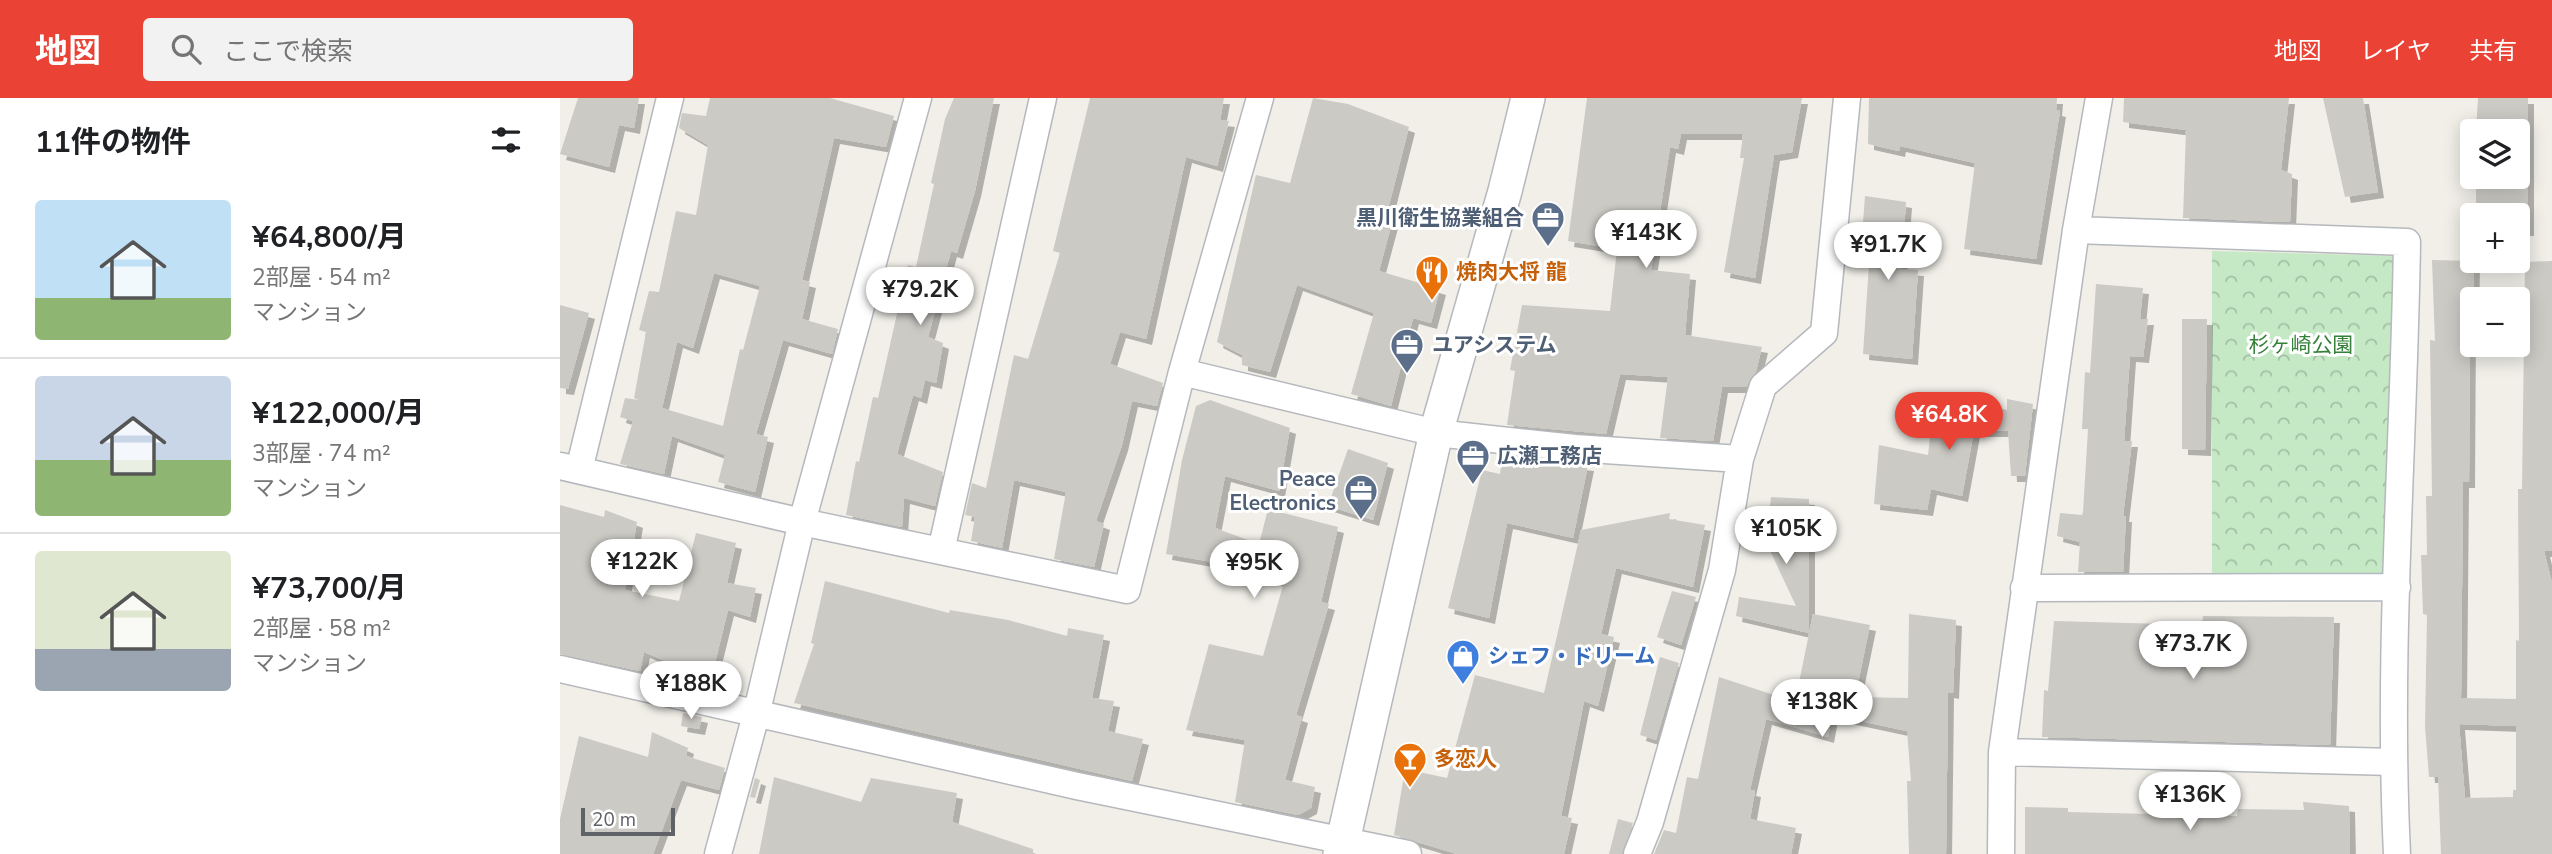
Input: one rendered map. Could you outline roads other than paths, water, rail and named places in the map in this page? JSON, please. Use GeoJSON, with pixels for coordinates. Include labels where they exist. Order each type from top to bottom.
{"type":"FeatureCollection","features":[{"type":"Feature","properties":{"kind":"street"},"geometry":{"type":"LineString","coordinates":[[670,98],[569,468],[803,522],[1127,590],[1182,372],[1260,98]]}},
{"type":"Feature","properties":{"kind":"street"},"geometry":{"type":"LineString","coordinates":[[718,854],[756,716],[803,522],[918,98]]}},
{"type":"Feature","properties":{"kind":"street"},"geometry":{"type":"LineString","coordinates":[[942,551],[1043,98]]}},
{"type":"Feature","properties":{"kind":"street"},"geometry":{"type":"LineString","coordinates":[[1342,847],[1436,433],[1505,191],[1528,98]]}},
{"type":"Feature","properties":{"kind":"street"},"geometry":{"type":"LineString","coordinates":[[1637,854],[1650,822],[1722,570],[1740,459],[1763,386],[1824,333],[1847,98]]}},
{"type":"Feature","properties":{"kind":"street"},"geometry":{"type":"LineString","coordinates":[[2001,854],[2002,752],[2076,230],[2099,98]]}},
{"type":"Feature","properties":{"kind":"street"},"geometry":{"type":"LineString","coordinates":[[2076,230],[2407,242],[2405,406],[2393,762],[2397,854]]}},
{"type":"Feature","properties":{"kind":"street"},"geometry":{"type":"LineString","coordinates":[[1182,372],[1436,433],[1575,448],[1740,459]]}},
{"type":"Feature","properties":{"kind":"street"},"geometry":{"type":"LineString","coordinates":[[2024,588],[2397,587]]}},
{"type":"Feature","properties":{"kind":"street"},"geometry":{"type":"LineString","coordinates":[[560,668],[756,716],[1342,847],[1408,854]]}},
{"type":"Feature","properties":{"kind":"street"},"geometry":{"type":"LineString","coordinates":[[2002,752],[2393,762]]}},
{"type":"Feature","properties":{"kind":"place","name":"黒川衛生協業組合"},"geometry":{"type":"Point","coordinates":[1548,248]}},
{"type":"Feature","properties":{"kind":"place","name":"焼肉大将 龍"},"geometry":{"type":"Point","coordinates":[1432,302]}},
{"type":"Feature","properties":{"kind":"place","name":"ユアシステム"},"geometry":{"type":"Point","coordinates":[1407,375]}},
{"type":"Feature","properties":{"kind":"place","name":"広瀬工務店"},"geometry":{"type":"Point","coordinates":[1473,486]}},
{"type":"Feature","properties":{"kind":"place","name":"Peace Electronics"},"geometry":{"type":"Point","coordinates":[1361,521]}},
{"type":"Feature","properties":{"kind":"place","name":"シェフ・ドリーム"},"geometry":{"type":"Point","coordinates":[1463,686]}},
{"type":"Feature","properties":{"kind":"place","name":"多恋人"},"geometry":{"type":"Point","coordinates":[1410,789]}},
{"type":"Feature","properties":{"kind":"park label","name":"杉ヶ崎公園"},"geometry":{"type":"Point","coordinates":[2301,345]}}]}
